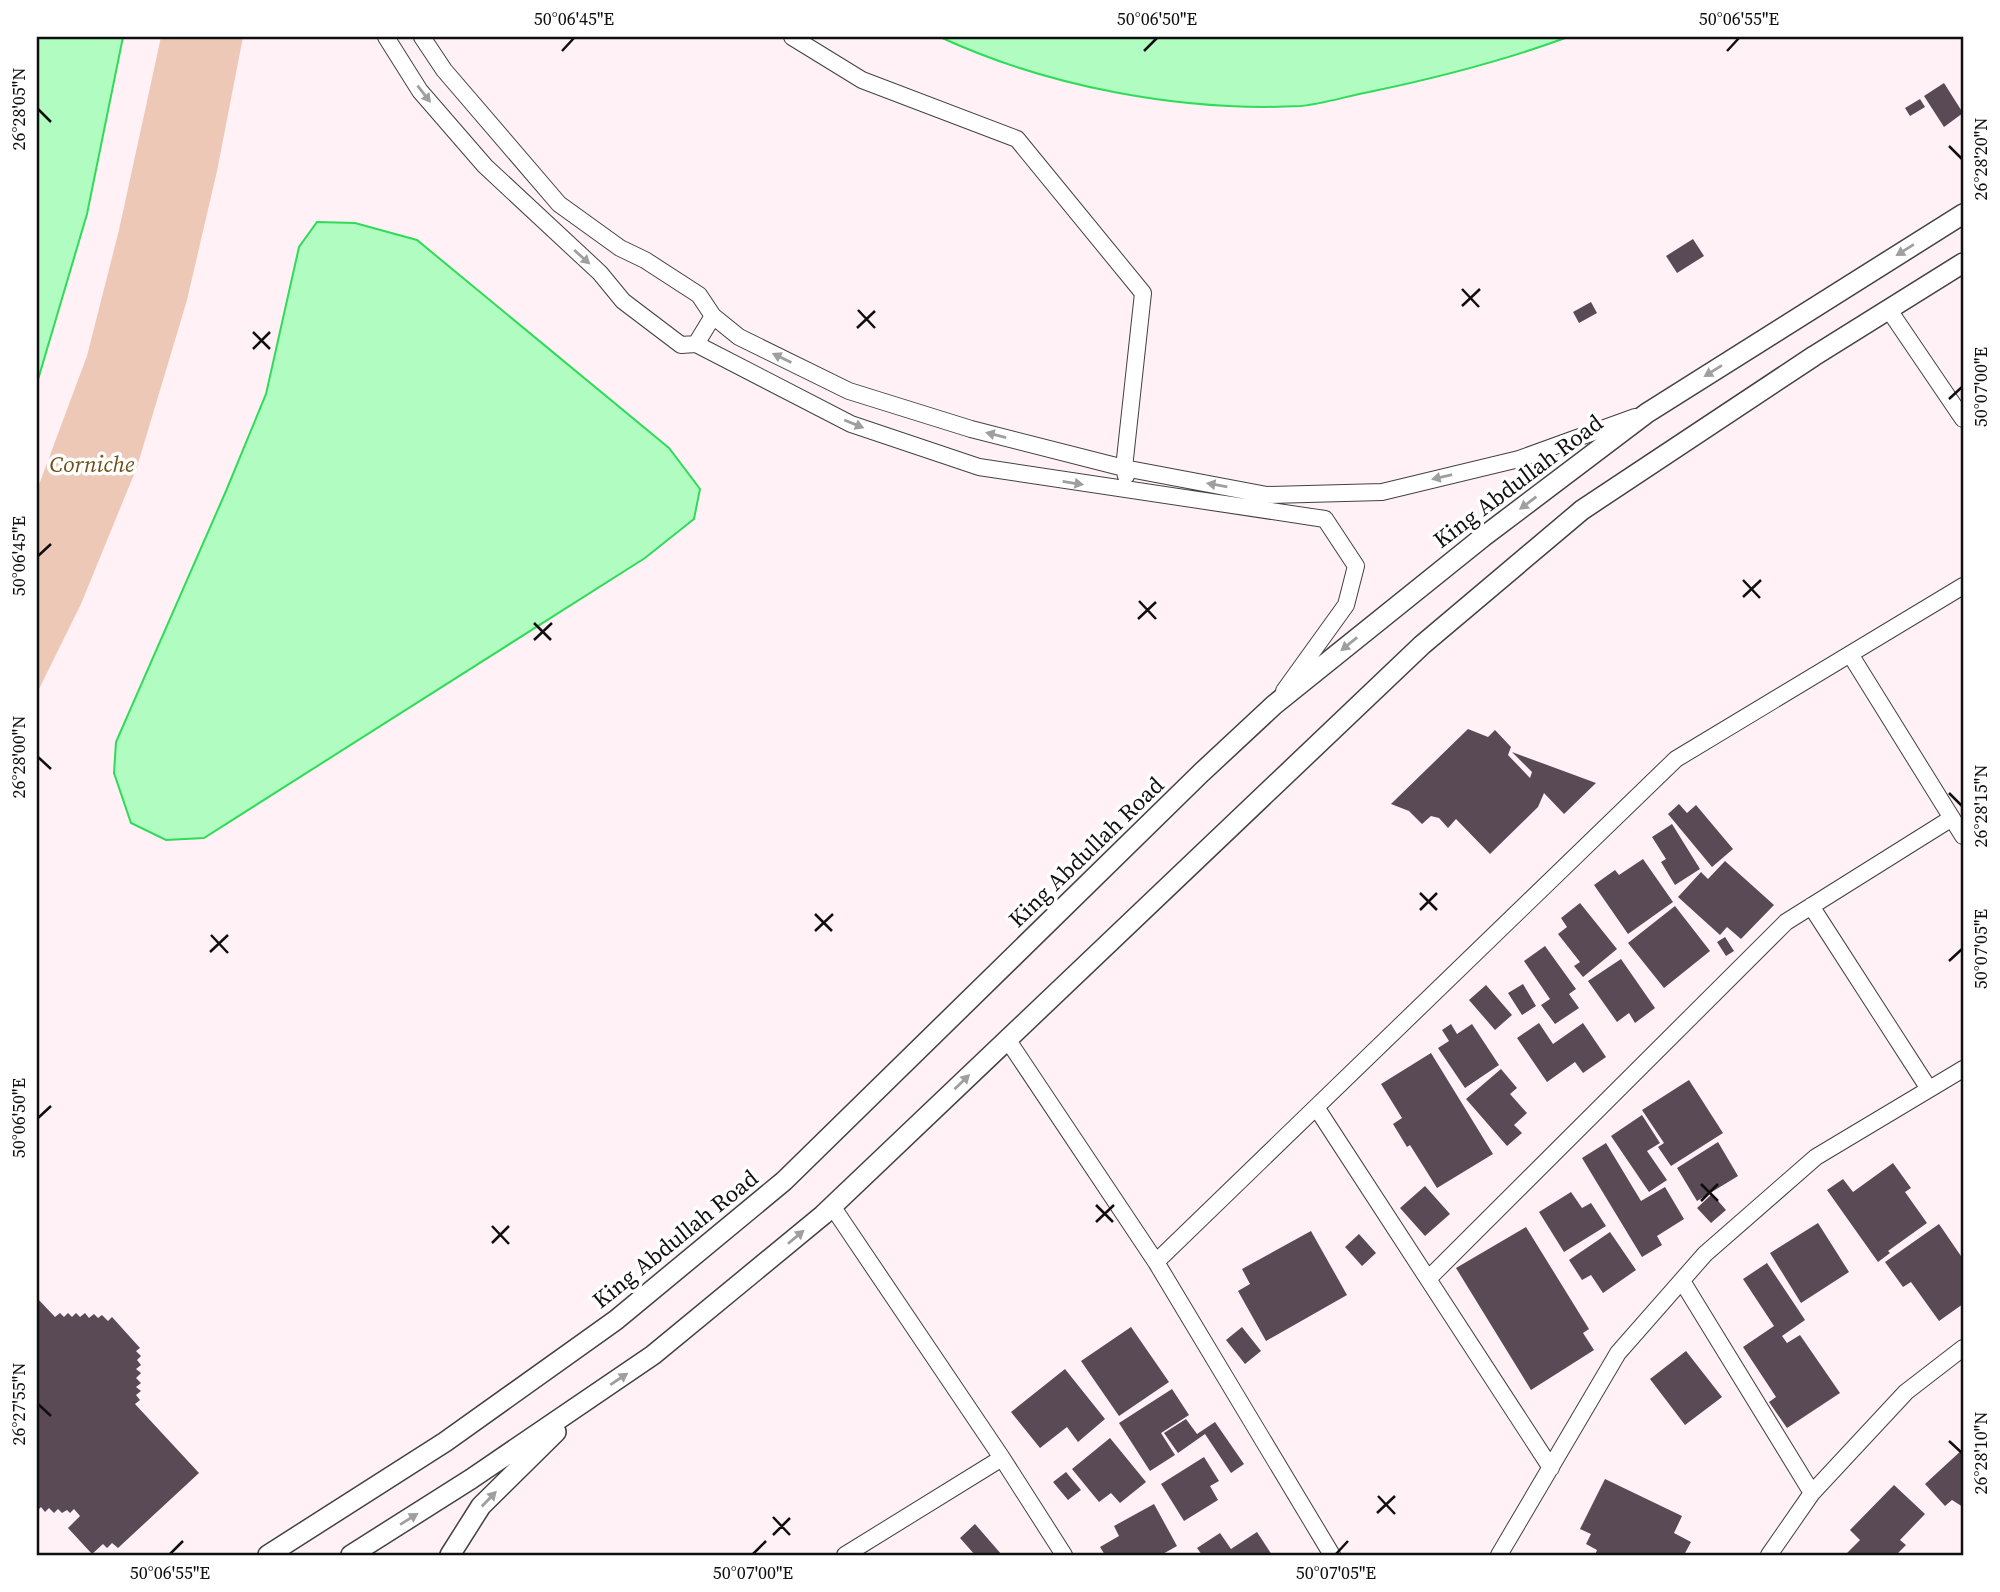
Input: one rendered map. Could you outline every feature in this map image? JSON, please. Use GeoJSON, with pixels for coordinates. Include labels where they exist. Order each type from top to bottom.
{"type":"FeatureCollection","features":[{"type":"Feature","properties":{"kind":"street"},"geometry":{"type":"LineString","coordinates":[[386,37],[420,91],[485,166],[600,273],[623,301],[681,345],[696,344],[851,424],[979,467],[1129,492],[1325,519],[1356,566],[1346,605],[1274,705]]}},
{"type":"Feature","properties":{"kind":"street"},"geometry":{"type":"LineString","coordinates":[[422,37],[443,70],[559,204],[620,248],[645,260],[699,295],[713,316],[739,337],[849,391],[971,429],[1124,468],[1267,495],[1382,492],[1519,459],[1647,413]]}},
{"type":"Feature","properties":{"kind":"street"},"geometry":{"type":"LineString","coordinates":[[792,37],[862,80],[1017,139],[1143,293],[1124,468],[1129,492]]}},
{"type":"Feature","properties":{"kind":"street","name":"King Abdullah Road"},"geometry":{"type":"LineString","coordinates":[[268,1555],[445,1442],[616,1320],[784,1181],[1274,705],[1483,537],[1647,413],[1963,214]]}},
{"type":"Feature","properties":{"kind":"street"},"geometry":{"type":"LineString","coordinates":[[351,1555],[471,1479],[653,1355],[832,1206],[1422,645],[1582,510],[1814,356],[1963,263]]}},
{"type":"Feature","properties":{"kind":"street"},"geometry":{"type":"LineString","coordinates":[[1889,310],[1963,419]]}},
{"type":"Feature","properties":{"kind":"street"},"geometry":{"type":"LineString","coordinates":[[696,344],[713,316]]}},
{"type":"Feature","properties":{"kind":"street"},"geometry":{"type":"LineString","coordinates":[[1129,492],[1144,472]]}},
{"type":"Feature","properties":{"kind":"street"},"geometry":{"type":"LineString","coordinates":[[1156,1262],[1676,759],[1963,586]]}},
{"type":"Feature","properties":{"kind":"street"},"geometry":{"type":"LineString","coordinates":[[1850,654],[1963,836]]}},
{"type":"Feature","properties":{"kind":"street"},"geometry":{"type":"LineString","coordinates":[[1427,1279],[1786,922],[1952,818]]}},
{"type":"Feature","properties":{"kind":"street"},"geometry":{"type":"LineString","coordinates":[[1811,906],[1929,1089]]}},
{"type":"Feature","properties":{"kind":"street"},"geometry":{"type":"LineString","coordinates":[[1007,1039],[1156,1262],[1332,1555]]}},
{"type":"Feature","properties":{"kind":"street"},"geometry":{"type":"LineString","coordinates":[[1499,1555],[1618,1353],[1705,1254],[1816,1157],[1963,1069]]}},
{"type":"Feature","properties":{"kind":"street"},"geometry":{"type":"LineString","coordinates":[[1316,1107],[1551,1468]]}},
{"type":"Feature","properties":{"kind":"street"},"geometry":{"type":"LineString","coordinates":[[832,1206],[1064,1555]]}},
{"type":"Feature","properties":{"kind":"street"},"geometry":{"type":"LineString","coordinates":[[1682,1281],[1812,1493]]}},
{"type":"Feature","properties":{"kind":"street"},"geometry":{"type":"LineString","coordinates":[[1769,1555],[1812,1493],[1906,1392],[1963,1348]]}},
{"type":"Feature","properties":{"kind":"street"},"geometry":{"type":"LineString","coordinates":[[450,1555],[481,1506],[588,1399]]}},
{"type":"Feature","properties":{"kind":"street"},"geometry":{"type":"LineString","coordinates":[[845,1555],[1002,1458]]}},
{"type":"Feature","properties":{"kind":"green space","name":"Corniche"},"geometry":{"type":"Polygon","coordinates":[[[161,37],[243,37],[217,171],[187,300],[137,467],[81,604],[37,693],[37,490],[87,356],[119,230],[161,37]]]}},
{"type":"Feature","properties":{"kind":"shaded area"},"geometry":{"type":"Polygon","coordinates":[[[37,37],[123,37],[87,214],[37,383],[37,37]]]}},
{"type":"Feature","properties":{"kind":"shaded area"},"geometry":{"type":"Polygon","coordinates":[[[940,37],[1568,37],[1469,68],[1326,102],[1301,106],[1256,107],[1163,100],[1070,82],[1025,70],[940,37]]]}},
{"type":"Feature","properties":{"kind":"shaded area"},"geometry":{"type":"Polygon","coordinates":[[[317,222],[355,223],[417,240],[669,448],[700,489],[694,519],[645,558],[204,838],[166,840],[131,823],[114,773],[116,742],[266,394],[299,247],[317,222]]]}},
{"type":"Feature","properties":{"kind":"building"},"geometry":{"type":"Polygon","coordinates":[[[1944,83],[1963,113],[1944,127],[1924,96],[1944,83]]]}},
{"type":"Feature","properties":{"kind":"building"},"geometry":{"type":"Polygon","coordinates":[[[1920,99],[1925,107],[1910,116],[1905,108],[1920,99]]]}},
{"type":"Feature","properties":{"kind":"building"},"geometry":{"type":"Polygon","coordinates":[[[1693,239],[1704,256],[1677,273],[1666,256],[1693,239]]]}},
{"type":"Feature","properties":{"kind":"building"},"geometry":{"type":"Polygon","coordinates":[[[1591,302],[1597,313],[1579,323],[1573,312],[1591,302]]]}},
{"type":"Feature","properties":{"kind":"building"},"geometry":{"type":"Polygon","coordinates":[[[1468,729],[1488,737],[1495,730],[1511,747],[1508,755],[1530,778],[1532,772],[1512,752],[1596,783],[1564,814],[1544,793],[1538,807],[1490,854],[1456,819],[1448,828],[1439,818],[1431,816],[1422,824],[1409,811],[1391,804],[1468,729]]]}},
{"type":"Feature","properties":{"kind":"building"},"geometry":{"type":"Polygon","coordinates":[[[1679,804],[1687,813],[1696,805],[1733,849],[1712,867],[1668,814],[1679,804]]]}},
{"type":"Feature","properties":{"kind":"building"},"geometry":{"type":"Polygon","coordinates":[[[1672,824],[1700,869],[1675,885],[1661,862],[1666,859],[1652,837],[1672,824]]]}},
{"type":"Feature","properties":{"kind":"building"},"geometry":{"type":"Polygon","coordinates":[[[1643,859],[1673,902],[1628,934],[1594,885],[1615,870],[1619,875],[1643,859]]]}},
{"type":"Feature","properties":{"kind":"building"},"geometry":{"type":"Polygon","coordinates":[[[1725,861],[1774,905],[1741,939],[1727,927],[1720,935],[1678,897],[1701,872],[1708,879],[1725,861]]]}},
{"type":"Feature","properties":{"kind":"building"},"geometry":{"type":"Polygon","coordinates":[[[1580,903],[1617,949],[1583,977],[1574,966],[1580,962],[1558,934],[1567,927],[1561,918],[1580,903]]]}},
{"type":"Feature","properties":{"kind":"building"},"geometry":{"type":"Polygon","coordinates":[[[1675,906],[1710,951],[1664,988],[1628,943],[1675,906]]]}},
{"type":"Feature","properties":{"kind":"building"},"geometry":{"type":"Polygon","coordinates":[[[1725,937],[1734,951],[1726,956],[1717,942],[1725,937]]]}},
{"type":"Feature","properties":{"kind":"building"},"geometry":{"type":"Polygon","coordinates":[[[1545,946],[1576,989],[1569,994],[1579,1008],[1555,1024],[1541,1005],[1550,999],[1524,961],[1545,946]]]}},
{"type":"Feature","properties":{"kind":"building"},"geometry":{"type":"Polygon","coordinates":[[[1621,959],[1655,1008],[1635,1023],[1629,1013],[1617,1022],[1588,981],[1621,959]]]}},
{"type":"Feature","properties":{"kind":"building"},"geometry":{"type":"Polygon","coordinates":[[[1523,984],[1536,1006],[1522,1015],[1508,993],[1523,984]]]}},
{"type":"Feature","properties":{"kind":"building"},"geometry":{"type":"Polygon","coordinates":[[[1486,985],[1512,1015],[1495,1030],[1469,1000],[1486,985]]]}},
{"type":"Feature","properties":{"kind":"building"},"geometry":{"type":"Polygon","coordinates":[[[1539,1023],[1553,1044],[1583,1023],[1606,1057],[1583,1073],[1575,1062],[1547,1082],[1517,1038],[1539,1023]]]}},
{"type":"Feature","properties":{"kind":"building"},"geometry":{"type":"Polygon","coordinates":[[[1451,1024],[1457,1034],[1472,1024],[1499,1065],[1465,1088],[1438,1048],[1449,1041],[1442,1030],[1451,1024]]]}},
{"type":"Feature","properties":{"kind":"building"},"geometry":{"type":"Polygon","coordinates":[[[1431,1053],[1493,1154],[1437,1188],[1410,1145],[1407,1147],[1393,1124],[1402,1118],[1381,1084],[1431,1053]]]}},
{"type":"Feature","properties":{"kind":"building"},"geometry":{"type":"Polygon","coordinates":[[[1501,1069],[1517,1088],[1510,1094],[1527,1113],[1514,1125],[1522,1133],[1507,1146],[1466,1099],[1501,1069]]]}},
{"type":"Feature","properties":{"kind":"building"},"geometry":{"type":"Polygon","coordinates":[[[1689,1080],[1723,1133],[1671,1166],[1658,1147],[1664,1143],[1642,1110],[1689,1080]]]}},
{"type":"Feature","properties":{"kind":"building"},"geometry":{"type":"Polygon","coordinates":[[[1642,1115],[1660,1143],[1647,1151],[1667,1180],[1649,1192],[1611,1136],[1642,1115]]]}},
{"type":"Feature","properties":{"kind":"building"},"geometry":{"type":"Polygon","coordinates":[[[1718,1142],[1738,1176],[1697,1201],[1677,1168],[1718,1142]]]}},
{"type":"Feature","properties":{"kind":"building"},"geometry":{"type":"Polygon","coordinates":[[[1606,1143],[1641,1201],[1665,1187],[1684,1219],[1657,1236],[1662,1245],[1642,1257],[1582,1158],[1606,1143]]]}},
{"type":"Feature","properties":{"kind":"building"},"geometry":{"type":"Polygon","coordinates":[[[1893,1163],[1911,1188],[1905,1192],[1927,1223],[1888,1251],[1890,1253],[1878,1262],[1827,1190],[1843,1179],[1853,1192],[1893,1163]]]}},
{"type":"Feature","properties":{"kind":"building"},"geometry":{"type":"Polygon","coordinates":[[[1425,1186],[1450,1214],[1425,1236],[1400,1208],[1425,1186]]]}},
{"type":"Feature","properties":{"kind":"building"},"geometry":{"type":"Polygon","coordinates":[[[1571,1192],[1582,1208],[1591,1203],[1606,1226],[1564,1252],[1539,1212],[1571,1192]]]}},
{"type":"Feature","properties":{"kind":"building"},"geometry":{"type":"Polygon","coordinates":[[[1712,1194],[1726,1210],[1711,1223],[1697,1208],[1712,1194]]]}},
{"type":"Feature","properties":{"kind":"building"},"geometry":{"type":"Polygon","coordinates":[[[1818,1223],[1849,1272],[1801,1303],[1770,1253],[1818,1223]]]}},
{"type":"Feature","properties":{"kind":"building"},"geometry":{"type":"Polygon","coordinates":[[[1939,1224],[1963,1259],[1963,1304],[1939,1321],[1911,1282],[1903,1287],[1885,1262],[1939,1224]]]}},
{"type":"Feature","properties":{"kind":"building"},"geometry":{"type":"Polygon","coordinates":[[[1526,1227],[1589,1329],[1583,1333],[1594,1350],[1531,1390],[1456,1268],[1526,1227]]]}},
{"type":"Feature","properties":{"kind":"building"},"geometry":{"type":"Polygon","coordinates":[[[1311,1231],[1347,1295],[1266,1341],[1238,1291],[1250,1284],[1242,1269],[1311,1231]]]}},
{"type":"Feature","properties":{"kind":"building"},"geometry":{"type":"Polygon","coordinates":[[[1610,1232],[1636,1270],[1603,1293],[1591,1275],[1582,1280],[1569,1260],[1610,1232]]]}},
{"type":"Feature","properties":{"kind":"building"},"geometry":{"type":"Polygon","coordinates":[[[1359,1234],[1376,1253],[1362,1266],[1345,1247],[1359,1234]]]}},
{"type":"Feature","properties":{"kind":"building"},"geometry":{"type":"Polygon","coordinates":[[[1767,1263],[1805,1320],[1782,1336],[1787,1343],[1800,1335],[1840,1393],[1787,1428],[1769,1402],[1776,1397],[1743,1347],[1774,1326],[1743,1279],[1767,1263]]]}},
{"type":"Feature","properties":{"kind":"building"},"geometry":{"type":"Polygon","coordinates":[[[37,1298],[55,1317],[60,1313],[64,1317],[68,1313],[72,1317],[76,1313],[80,1317],[85,1313],[89,1318],[94,1314],[98,1318],[102,1315],[108,1321],[112,1317],[140,1348],[136,1351],[141,1356],[137,1360],[141,1365],[136,1369],[141,1373],[136,1378],[141,1383],[136,1387],[141,1391],[136,1395],[140,1400],[135,1404],[199,1473],[118,1548],[112,1543],[107,1548],[103,1544],[92,1554],[68,1528],[80,1516],[74,1509],[70,1513],[67,1510],[62,1513],[58,1509],[54,1513],[49,1508],[45,1512],[41,1507],[37,1511],[37,1298]]]}},
{"type":"Feature","properties":{"kind":"building"},"geometry":{"type":"Polygon","coordinates":[[[1131,1327],[1169,1382],[1119,1416],[1081,1361],[1131,1327]]]}},
{"type":"Feature","properties":{"kind":"building"},"geometry":{"type":"Polygon","coordinates":[[[1242,1327],[1261,1351],[1245,1364],[1226,1340],[1242,1327]]]}},
{"type":"Feature","properties":{"kind":"building"},"geometry":{"type":"Polygon","coordinates":[[[1686,1351],[1722,1397],[1685,1425],[1650,1379],[1686,1351]]]}},
{"type":"Feature","properties":{"kind":"building"},"geometry":{"type":"Polygon","coordinates":[[[1065,1369],[1105,1419],[1078,1442],[1067,1427],[1040,1448],[1011,1412],[1065,1369]]]}},
{"type":"Feature","properties":{"kind":"building"},"geometry":{"type":"Polygon","coordinates":[[[1172,1389],[1189,1415],[1161,1433],[1175,1455],[1150,1471],[1119,1423],[1172,1389]]]}},
{"type":"Feature","properties":{"kind":"building"},"geometry":{"type":"Polygon","coordinates":[[[1186,1419],[1197,1434],[1215,1422],[1244,1464],[1231,1473],[1205,1434],[1178,1453],[1164,1433],[1186,1419]]]}},
{"type":"Feature","properties":{"kind":"building"},"geometry":{"type":"Polygon","coordinates":[[[1110,1438],[1146,1482],[1120,1503],[1111,1493],[1099,1502],[1072,1469],[1110,1438]]]}},
{"type":"Feature","properties":{"kind":"building"},"geometry":{"type":"Polygon","coordinates":[[[1963,1449],[1963,1507],[1952,1500],[1945,1506],[1925,1484],[1963,1449]]]}},
{"type":"Feature","properties":{"kind":"building"},"geometry":{"type":"Polygon","coordinates":[[[1204,1457],[1219,1481],[1210,1486],[1218,1500],[1184,1521],[1161,1484],[1204,1457]]]}},
{"type":"Feature","properties":{"kind":"building"},"geometry":{"type":"Polygon","coordinates":[[[1066,1472],[1081,1490],[1068,1500],[1053,1482],[1066,1472]]]}},
{"type":"Feature","properties":{"kind":"building"},"geometry":{"type":"Polygon","coordinates":[[[1605,1479],[1682,1516],[1674,1533],[1691,1542],[1684,1555],[1595,1555],[1597,1550],[1586,1544],[1591,1534],[1580,1529],[1605,1479]]]}},
{"type":"Feature","properties":{"kind":"building"},"geometry":{"type":"Polygon","coordinates":[[[1894,1485],[1925,1514],[1900,1540],[1906,1545],[1896,1555],[1845,1555],[1860,1540],[1850,1530],[1894,1485]]]}},
{"type":"Feature","properties":{"kind":"building"},"geometry":{"type":"Polygon","coordinates":[[[1154,1504],[1177,1546],[1161,1555],[1105,1555],[1100,1547],[1119,1536],[1114,1526],[1154,1504]]]}},
{"type":"Feature","properties":{"kind":"building"},"geometry":{"type":"Polygon","coordinates":[[[975,1524],[1002,1555],[975,1555],[960,1538],[975,1524]]]}},
{"type":"Feature","properties":{"kind":"building"},"geometry":{"type":"Polygon","coordinates":[[[1257,1532],[1272,1555],[1202,1555],[1197,1548],[1220,1533],[1231,1549],[1257,1532]]]}}]}
